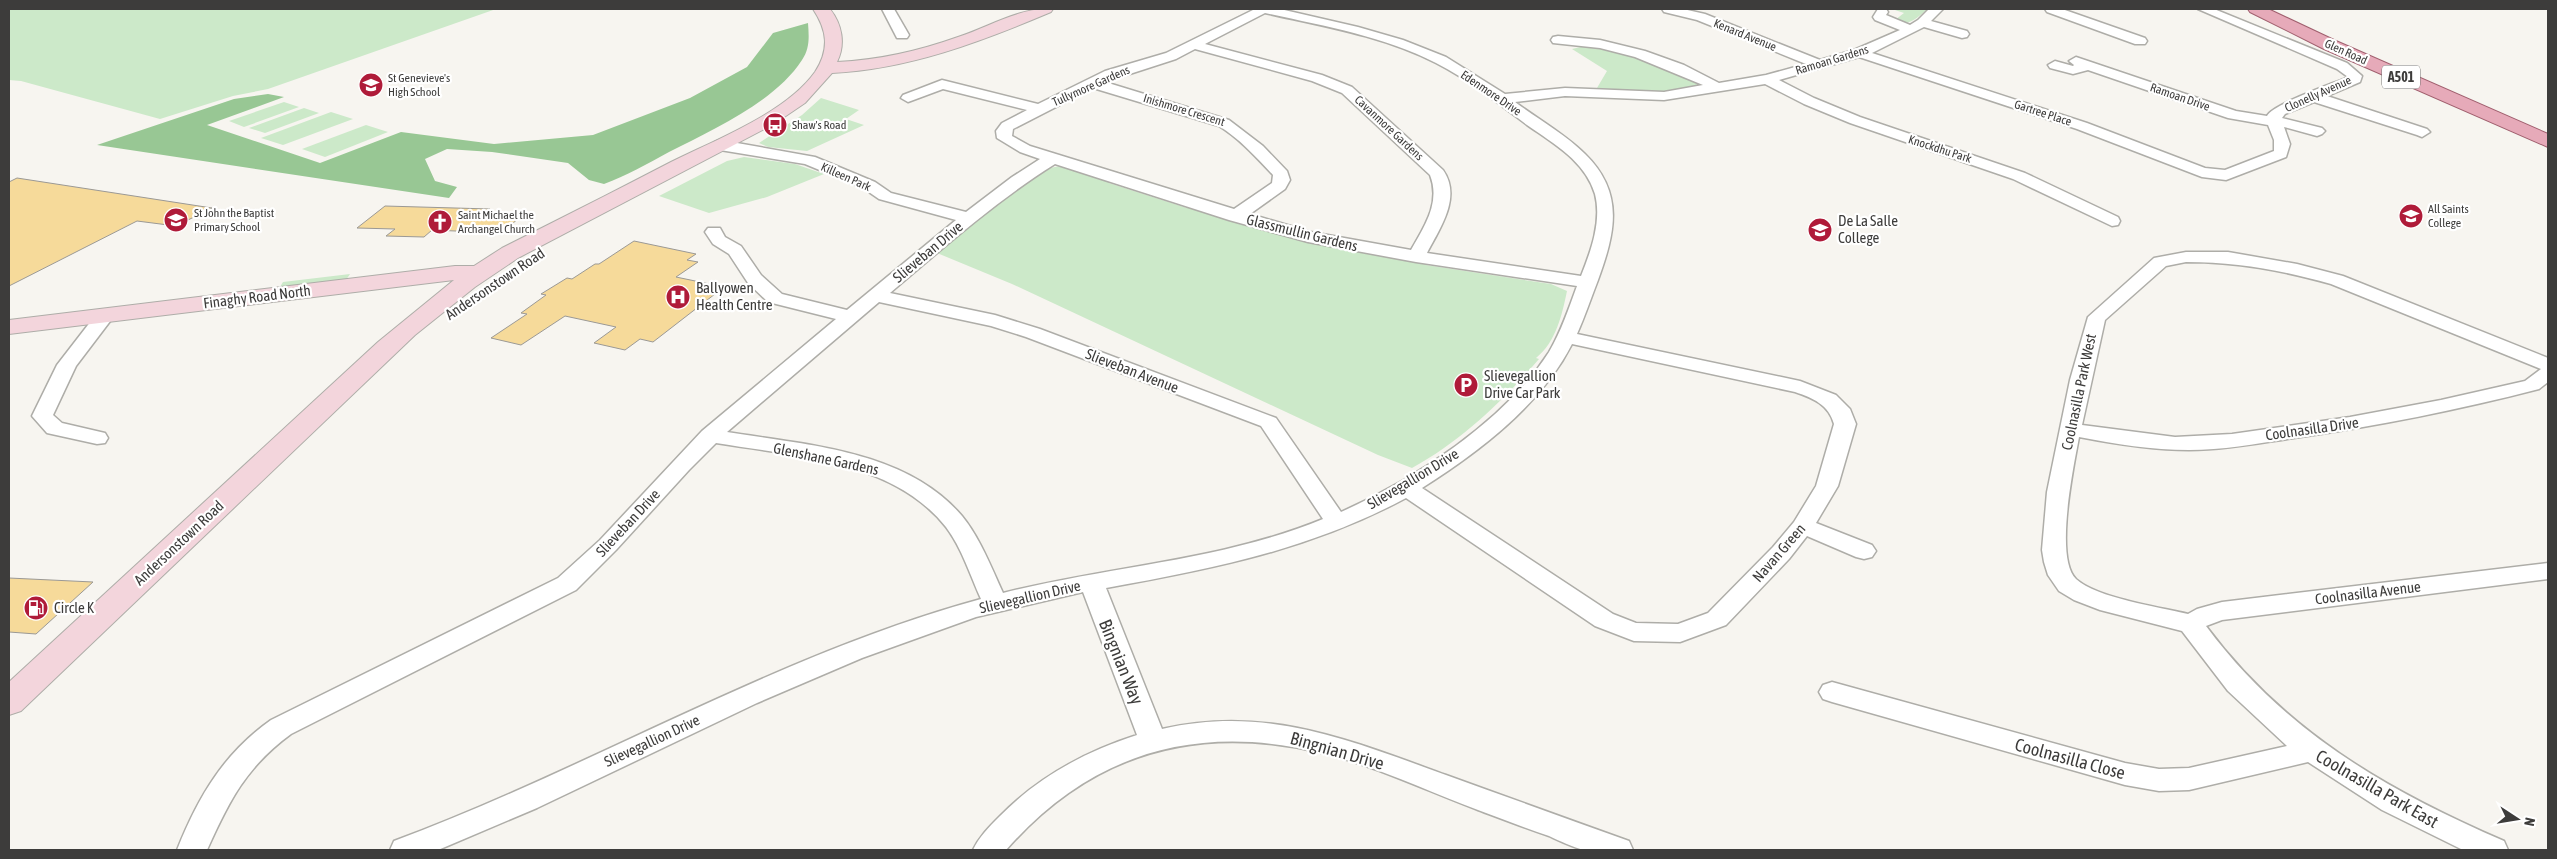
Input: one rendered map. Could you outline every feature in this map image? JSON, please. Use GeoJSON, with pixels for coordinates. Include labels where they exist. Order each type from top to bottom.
{"type":"FeatureCollection","features":[{"type":"Feature","properties":{"kind":"main road"},"geometry":{"type":"LineString","coordinates":[[821,9],[830,20],[834,30],[830,60],[882,62],[924,55]]}},
{"type":"Feature","properties":{"kind":"main road"},"geometry":{"type":"LineString","coordinates":[[810,88],[972,40],[1045,9]]}},
{"type":"Feature","properties":{"kind":"main road","name":"Glen Road"},"geometry":{"type":"LineString","coordinates":[[2256,9],[2330,45],[2548,141]]}},
{"type":"Feature","properties":{"kind":"main road","name":"Andersonstown Road"},"geometry":{"type":"LineString","coordinates":[[9,702],[411,326],[477,273],[541,236],[763,122],[810,88],[830,60]]}},
{"type":"Feature","properties":{"kind":"main road","name":"Andersonstown Road"},"geometry":{"type":"LineString","coordinates":[[350,384],[505,276],[603,211],[614,200]]}},
{"type":"Feature","properties":{"kind":"main road","name":"Finaghy Road North"},"geometry":{"type":"LineString","coordinates":[[9,327],[378,282],[477,273],[505,276]]}},
{"type":"Feature","properties":{"kind":"main road"},"geometry":{"type":"LineString","coordinates":[[378,282],[411,285],[422,291],[427,298],[411,326]]}},
{"type":"Feature","properties":{"kind":"street"},"geometry":{"type":"LineString","coordinates":[[888,9],[902,35]]}},
{"type":"Feature","properties":{"kind":"street","name":"Edenmore Drive"},"geometry":{"type":"LineString","coordinates":[[1242,9],[1261,10],[1362,32],[1398,43],[1455,68],[1503,99],[1575,152],[1599,184],[1605,213],[1604,232],[1588,282]]}},
{"type":"Feature","properties":{"kind":"street","name":"Kenard Avenue"},"geometry":{"type":"LineString","coordinates":[[1668,9],[1700,17],[1821,65]]}},
{"type":"Feature","properties":{"kind":"street","name":"Ramoan Gardens"},"geometry":{"type":"LineString","coordinates":[[1503,99],[1565,92],[1664,96],[1767,79],[1859,53],[1918,26],[1929,14],[1938,9]]}},
{"type":"Feature","properties":{"kind":"street"},"geometry":{"type":"LineString","coordinates":[[2051,9],[2140,40]]}},
{"type":"Feature","properties":{"kind":"street","name":"Clonelly Avenue"},"geometry":{"type":"LineString","coordinates":[[2204,9],[2342,66],[2356,76],[2355,79],[2311,96],[2274,115],[2274,121],[2283,146],[2281,154],[2226,175]]}},
{"type":"Feature","properties":{"kind":"street","name":"Tullymore Gardens"},"geometry":{"type":"LineString","coordinates":[[1025,149],[1005,138],[1004,131],[1011,124],[1122,70],[1171,56],[1261,10]]}},
{"type":"Feature","properties":{"kind":"street"},"geometry":{"type":"LineString","coordinates":[[1882,12],[1878,17],[1884,21],[1962,34]]}},
{"type":"Feature","properties":{"kind":"street"},"geometry":{"type":"LineString","coordinates":[[1558,40],[1594,42],[1653,57],[1677,66],[1717,87]]}},
{"type":"Feature","properties":{"kind":"street","name":"Cavanmore Gardens"},"geometry":{"type":"LineString","coordinates":[[1194,45],[1317,78],[1347,90],[1437,173],[1444,191],[1442,203],[1416,257]]}},
{"type":"Feature","properties":{"kind":"street","name":"Gartree Place"},"geometry":{"type":"LineString","coordinates":[[1859,53],[2082,126],[2191,168],[2226,175]]}},
{"type":"Feature","properties":{"kind":"street","name":"Ramoan Drive"},"geometry":{"type":"LineString","coordinates":[[2055,65],[2073,70],[2082,63],[2233,115],[2274,121],[2317,132]]}},
{"type":"Feature","properties":{"kind":"street"},"geometry":{"type":"LineString","coordinates":[[2109,72],[2124,67]]}},
{"type":"Feature","properties":{"kind":"street","name":"Knockdhu Park"},"geometry":{"type":"LineString","coordinates":[[1767,79],[1855,120],[2019,176],[2112,221]]}},
{"type":"Feature","properties":{"kind":"street","name":"Inishmore Crescent"},"geometry":{"type":"LineString","coordinates":[[1092,83],[1214,118],[1230,124],[1240,132],[1280,174],[1282,180],[1279,186],[1235,216]]}},
{"type":"Feature","properties":{"kind":"street"},"geometry":{"type":"LineString","coordinates":[[908,98],[942,84],[1040,109]]}},
{"type":"Feature","properties":{"kind":"street"},"geometry":{"type":"LineString","coordinates":[[2311,96],[2422,132]]}},
{"type":"Feature","properties":{"kind":"street","name":"Killeen Park"},"geometry":{"type":"LineString","coordinates":[[720,145],[809,160],[869,185],[885,196],[969,218]]}},
{"type":"Feature","properties":{"kind":"street","name":"Glassmullin Gardens"},"geometry":{"type":"LineString","coordinates":[[1025,149],[1235,216],[1317,239],[1416,257],[1588,282]]}},
{"type":"Feature","properties":{"kind":"street","name":"Slieveban Drive"},"geometry":{"type":"LineString","coordinates":[[192,850],[219,790],[235,766],[259,741],[296,720],[567,584],[608,545],[710,436],[969,218],[1018,180],[1053,158]]}},
{"type":"Feature","properties":{"kind":"street"},"geometry":{"type":"LineString","coordinates":[[714,232],[719,240],[736,250],[754,280],[775,298],[851,317]]}},
{"type":"Feature","properties":{"kind":"street","name":"Coolnasilla Park West"},"geometry":{"type":"LineString","coordinates":[[2191,624],[2100,601],[2068,585],[2060,574],[2054,550],[2058,492],[2093,326],[2097,317],[2152,267],[2169,259],[2228,257],[2269,263],[2320,275],[2384,298],[2548,365]]}},
{"type":"Feature","properties":{"kind":"street","name":"Slievegallion Drive"},"geometry":{"type":"LineString","coordinates":[[405,850],[515,807],[727,705],[824,663],[904,632],[996,603],[1090,582],[1164,571],[1259,550],[1379,503],[1465,447],[1518,401],[1543,374],[1566,337],[1581,305],[1588,282]]}},
{"type":"Feature","properties":{"kind":"street","name":"Slieveban Avenue"},"geometry":{"type":"LineString","coordinates":[[876,296],[995,321],[1033,333],[1269,422],[1336,521]]}},
{"type":"Feature","properties":{"kind":"street"},"geometry":{"type":"LineString","coordinates":[[97,438],[55,428],[42,416],[67,365],[105,316]]}},
{"type":"Feature","properties":{"kind":"street","name":"Navan Green"},"geometry":{"type":"LineString","coordinates":[[1405,487],[1604,620],[1620,628],[1648,634],[1680,633],[1717,619],[1775,560],[1803,526],[1827,486],[1845,424],[1844,416],[1829,399],[1800,387],[1566,337]]}},
{"type":"Feature","properties":{"kind":"street","name":"Coolnasilla Drive"},"geometry":{"type":"LineString","coordinates":[[2070,429],[2109,436],[2176,443],[2201,443],[2265,436],[2351,424],[2433,408],[2532,385],[2548,373]]}},
{"type":"Feature","properties":{"kind":"street","name":"Glenshane Gardens"},"geometry":{"type":"LineString","coordinates":[[710,436],[856,462],[892,474],[920,490],[943,508],[954,522],[978,563],[996,603]]}},
{"type":"Feature","properties":{"kind":"street"},"geometry":{"type":"LineString","coordinates":[[1803,526],[1864,551]]}},
{"type":"Feature","properties":{"kind":"street","name":"Coolnasilla Avenue"},"geometry":{"type":"LineString","coordinates":[[2191,624],[2206,615],[2222,611],[2548,571]]}},
{"type":"Feature","properties":{"kind":"street","name":"Bingnian Way"},"geometry":{"type":"LineString","coordinates":[[1090,582],[1153,742]]}},
{"type":"Feature","properties":{"kind":"street","name":"Coolnasilla Park East"},"geometry":{"type":"LineString","coordinates":[[2191,624],[2220,663],[2245,692],[2311,751],[2377,794],[2420,818],[2493,850]]}},
{"type":"Feature","properties":{"kind":"street","name":"Coolnasilla Close"},"geometry":{"type":"LineString","coordinates":[[1832,692],[2125,774],[2159,780],[2189,779],[2311,751]]}},
{"type":"Feature","properties":{"kind":"street","name":"Bingnian Drive"},"geometry":{"type":"LineString","coordinates":[[988,850],[1013,822],[1045,793],[1108,756],[1153,742],[1206,732],[1281,735],[1319,742],[1364,756],[1571,842],[1618,850]]}},
{"type":"Feature","properties":{"kind":"green space"},"geometry":{"type":"Polygon","coordinates":[[[9,9],[496,9],[268,89],[233,96],[160,119],[21,81],[9,80],[9,9]]]}},
{"type":"Feature","properties":{"kind":"green space"},"geometry":{"type":"Polygon","coordinates":[[[1892,9],[1928,9],[1913,20],[1905,23],[1895,20],[1904,13],[1892,9]]]}},
{"type":"Feature","properties":{"kind":"green space"},"geometry":{"type":"Polygon","coordinates":[[[808,23],[809,33],[805,56],[776,89],[741,114],[723,124],[636,170],[604,184],[589,180],[568,163],[492,152],[447,149],[425,159],[435,181],[457,187],[449,198],[97,145],[234,99],[268,94],[284,97],[207,125],[320,163],[401,132],[494,144],[593,135],[690,98],[747,67],[773,33],[808,23]]]}},
{"type":"Feature","properties":{"kind":"green space"},"geometry":{"type":"Polygon","coordinates":[[[1589,45],[1642,58],[1697,80],[1698,85],[1689,89],[1663,92],[1634,92],[1597,88],[1607,71],[1572,49],[1589,45]]]}},
{"type":"Feature","properties":{"kind":"green space"},"geometry":{"type":"Polygon","coordinates":[[[821,98],[859,110],[846,119],[864,125],[807,151],[768,147],[759,143],[802,115],[821,98]]]}},
{"type":"Feature","properties":{"kind":"green space"},"geometry":{"type":"Polygon","coordinates":[[[284,102],[299,107],[244,127],[229,121],[284,102]]]}},
{"type":"Feature","properties":{"kind":"green space"},"geometry":{"type":"Polygon","coordinates":[[[304,108],[319,113],[265,133],[249,128],[304,108]]]}},
{"type":"Feature","properties":{"kind":"green space"},"geometry":{"type":"Polygon","coordinates":[[[331,112],[353,119],[283,145],[261,138],[331,112]]]}},
{"type":"Feature","properties":{"kind":"green space"},"geometry":{"type":"Polygon","coordinates":[[[366,125],[388,132],[325,157],[302,149],[366,125]]]}},
{"type":"Feature","properties":{"kind":"green space"},"geometry":{"type":"Polygon","coordinates":[[[744,157],[795,164],[824,174],[767,197],[709,213],[659,196],[727,161],[744,157]]]}},
{"type":"Feature","properties":{"kind":"green space"},"geometry":{"type":"Polygon","coordinates":[[[1063,166],[1113,181],[1109,183],[1187,208],[1193,205],[1296,238],[1422,262],[1426,265],[1551,284],[1567,291],[1560,319],[1549,344],[1536,358],[1539,359],[1511,390],[1464,433],[1430,458],[1412,468],[1378,455],[1012,284],[937,253],[1016,187],[1033,176],[1049,169],[1063,166]]]}},
{"type":"Feature","properties":{"kind":"green space"},"geometry":{"type":"Polygon","coordinates":[[[350,274],[346,280],[280,287],[283,282],[350,274]]]}},
{"type":"Feature","properties":{"kind":"building"},"geometry":{"type":"Polygon","coordinates":[[[17,178],[212,208],[176,226],[137,221],[9,286],[9,182],[17,178]]]}},
{"type":"Feature","properties":{"kind":"building","name":"Saint Michael the Archangel Church"},"geometry":{"type":"Polygon","coordinates":[[[385,206],[490,209],[484,215],[521,216],[502,233],[432,230],[424,237],[386,236],[395,229],[357,228],[385,206]]]}},
{"type":"Feature","properties":{"kind":"building","name":"Ballyowen Health Centre"},"geometry":{"type":"Polygon","coordinates":[[[634,241],[696,254],[687,260],[698,262],[676,277],[724,287],[653,342],[640,339],[625,350],[594,343],[616,327],[565,316],[521,345],[491,338],[527,314],[521,313],[546,295],[541,294],[567,278],[572,279],[595,264],[599,264],[634,241]]]}},
{"type":"Feature","properties":{"kind":"building","name":"Circle K"},"geometry":{"type":"Polygon","coordinates":[[[9,578],[93,582],[36,634],[9,632],[9,578]]]}},
{"type":"Feature","properties":{"kind":"place","name":"St Genevieve's High School"},"geometry":{"type":"Point","coordinates":[371,85]}},
{"type":"Feature","properties":{"kind":"place","name":"Shaw's Road"},"geometry":{"type":"Point","coordinates":[775,125]}},
{"type":"Feature","properties":{"kind":"place","name":"All Saints College"},"geometry":{"type":"Point","coordinates":[2411,216]}},
{"type":"Feature","properties":{"kind":"place","name":"St John the Baptist Primary School"},"geometry":{"type":"Point","coordinates":[176,220]}},
{"type":"Feature","properties":{"kind":"place","name":"Saint Michael the Archangel Church"},"geometry":{"type":"Point","coordinates":[440,222]}},
{"type":"Feature","properties":{"kind":"place","name":"De La Salle College"},"geometry":{"type":"Point","coordinates":[1820,230]}},
{"type":"Feature","properties":{"kind":"place","name":"Ballyowen Health Centre"},"geometry":{"type":"Point","coordinates":[678,297]}},
{"type":"Feature","properties":{"kind":"place","name":"Slievegallion Drive Car Park"},"geometry":{"type":"Point","coordinates":[1466,385]}},
{"type":"Feature","properties":{"kind":"place","name":"Circle K"},"geometry":{"type":"Point","coordinates":[36,608]}}]}
